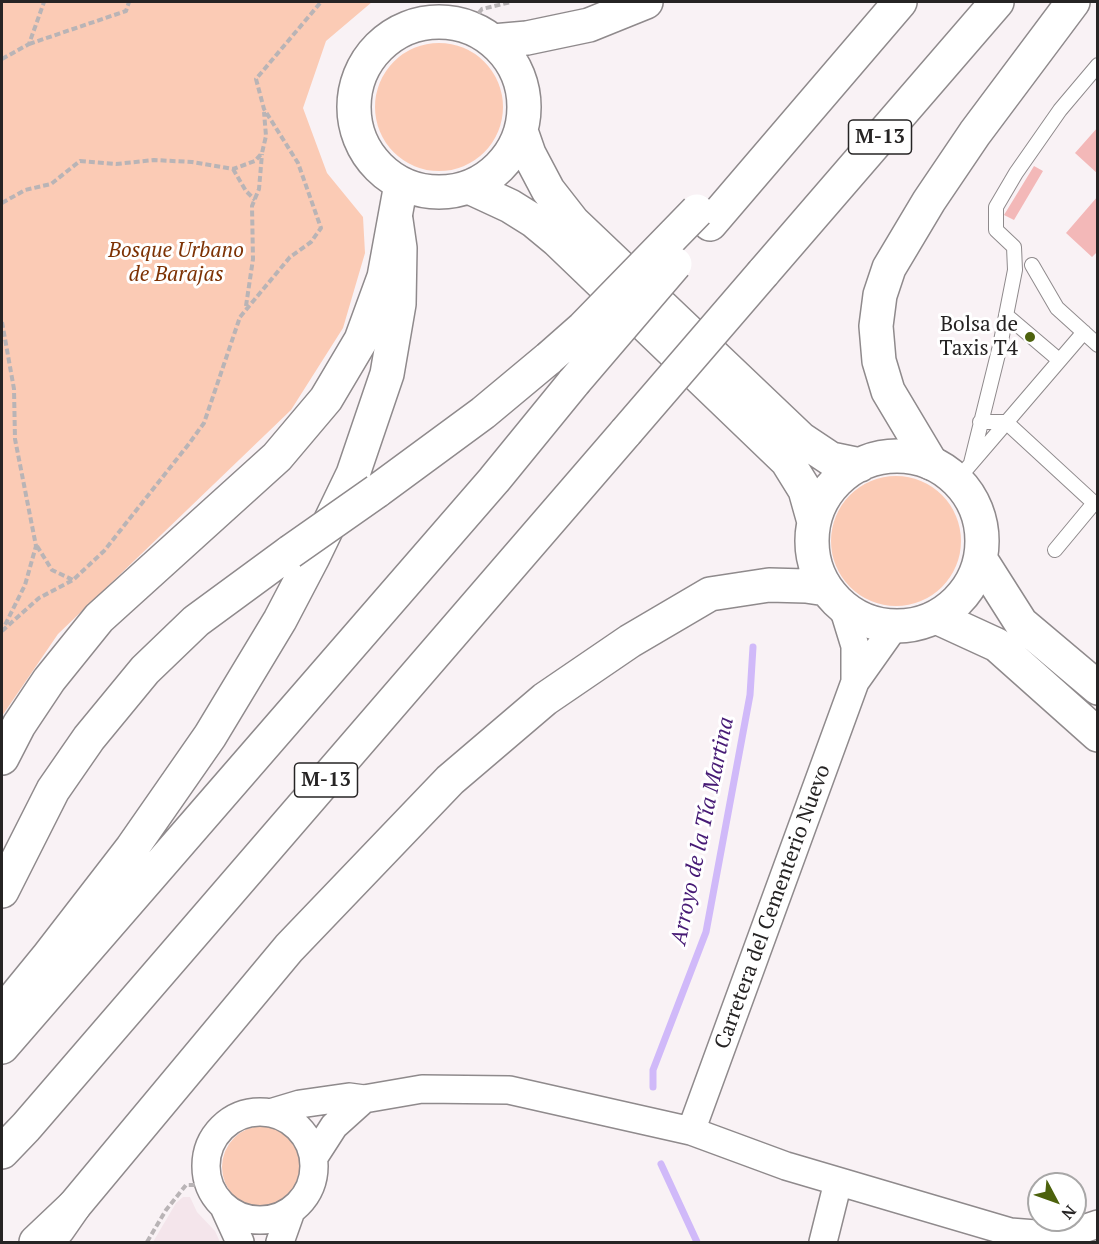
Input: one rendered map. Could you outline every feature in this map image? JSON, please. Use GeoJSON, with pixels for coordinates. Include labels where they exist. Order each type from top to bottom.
{"type":"FeatureCollection","features":[{"type":"Feature","properties":{"kind":"main road"},"geometry":{"type":"LineString","coordinates":[[480,34],[510,59],[521,82],[524,106],[521,131],[510,155],[492,174],[469,187],[452,192],[435,193],[401,184],[378,168],[361,144],[354,117],[356,88],[366,61],[386,40],[411,26],[440,22],[480,34],[527,38],[589,25],[646,2]]}},
{"type":"Feature","properties":{"kind":"main road"},"geometry":{"type":"LineString","coordinates":[[2,891],[53,790],[89,738],[145,670],[196,621],[483,413],[583,328],[703,217],[797,123],[900,2]]}},
{"type":"Feature","properties":{"kind":"main road","name":"M-13"},"geometry":{"type":"LineString","coordinates":[[2,1152],[997,2]]}},
{"type":"Feature","properties":{"kind":"main road"},"geometry":{"type":"LineString","coordinates":[[953,469],[907,456],[883,457],[860,465],[839,479],[823,498],[814,522],[812,545],[816,568],[835,598],[858,618],[894,627],[915,625],[936,617],[952,607],[965,594],[975,578],[981,560],[982,531],[974,503],[953,469],[888,391],[879,361],[876,326],[880,295],[889,268],[929,201],[975,134],[1073,2]]}},
{"type":"Feature","properties":{"kind":"main road"},"geometry":{"type":"LineString","coordinates":[[521,131],[529,154],[548,190],[573,222],[801,439],[831,459],[860,465]]}},
{"type":"Feature","properties":{"kind":"main road"},"geometry":{"type":"LineString","coordinates":[[2,758],[19,724],[48,680],[99,618],[277,457],[327,399],[361,340],[384,277],[401,184]]}},
{"type":"Feature","properties":{"kind":"main road"},"geometry":{"type":"LineString","coordinates":[[469,187],[510,206],[534,221],[557,240],[787,461],[805,490],[814,522]]}},
{"type":"Feature","properties":{"kind":"main road"},"geometry":{"type":"LineString","coordinates":[[2,1047],[494,480],[703,217]]}},
{"type":"Feature","properties":{"kind":"main road"},"geometry":{"type":"LineString","coordinates":[[2,1014],[132,848],[210,736],[280,620],[313,557],[353,474],[387,374],[399,304],[400,248],[396,220]]}},
{"type":"Feature","properties":{"kind":"main road"},"geometry":{"type":"LineString","coordinates":[[981,560],[1021,623],[1098,688]]}},
{"type":"Feature","properties":{"kind":"main road"},"geometry":{"type":"LineString","coordinates":[[48,1242],[74,1206],[290,948],[450,780],[545,699],[630,641],[710,594],[769,585],[835,598]]}},
{"type":"Feature","properties":{"kind":"main road"},"geometry":{"type":"LineString","coordinates":[[936,617],[997,645],[1098,735]]}},
{"type":"Feature","properties":{"kind":"main road"},"geometry":{"type":"LineString","coordinates":[[2,1167],[26,1127]]}},
{"type":"Feature","properties":{"kind":"main road"},"geometry":{"type":"LineString","coordinates":[[36,1242],[74,1206]]}},
{"type":"Feature","properties":{"kind":"street","name":"Carretera del Cementerio Nuevo"},"geometry":{"type":"LineString","coordinates":[[835,598],[855,646],[855,682]]}},
{"type":"Feature","properties":{"kind":"street","name":"Carretera del Cementerio Nuevo"},"geometry":{"type":"LineString","coordinates":[[691,1131],[855,682],[894,627]]}},
{"type":"Feature","properties":{"kind":"street"},"geometry":{"type":"LineString","coordinates":[[270,1113],[300,1104],[349,1097],[364,1099],[422,1089],[509,1090],[691,1131],[786,1166],[1010,1232],[1062,1236],[1098,1224]]}},
{"type":"Feature","properties":{"kind":"street"},"geometry":{"type":"LineString","coordinates":[[314,1157],[334,1126],[364,1099]]}},
{"type":"Feature","properties":{"kind":"street"},"geometry":{"type":"LineString","coordinates":[[224,1207],[239,1216],[257,1220],[274,1218],[291,1211],[302,1200],[310,1187],[314,1172],[314,1157],[309,1142],[287,1119],[270,1113],[253,1112],[236,1117],[222,1127],[212,1141],[206,1158],[206,1176],[211,1190],[224,1207],[240,1242]]}},
{"type":"Feature","properties":{"kind":"street"},"geometry":{"type":"LineString","coordinates":[[823,1242],[838,1182]]}},
{"type":"Feature","properties":{"kind":"street"},"geometry":{"type":"LineString","coordinates":[[280,1242],[291,1211]]}},
{"type":"Feature","properties":{"kind":"lane"},"geometry":{"type":"LineString","coordinates":[[953,469],[980,422],[1015,270],[1014,247],[996,230],[996,207],[1059,110],[1098,65]]}},
{"type":"Feature","properties":{"kind":"lane"},"geometry":{"type":"LineString","coordinates":[[1032,265],[1057,308],[1098,345]]}},
{"type":"Feature","properties":{"kind":"lane"},"geometry":{"type":"LineString","coordinates":[[1006,315],[1059,360]]}},
{"type":"Feature","properties":{"kind":"lane"},"geometry":{"type":"LineString","coordinates":[[953,469],[1006,422],[1084,332]]}},
{"type":"Feature","properties":{"kind":"lane"},"geometry":{"type":"LineString","coordinates":[[980,422],[1006,422],[1094,503],[1054,550]]}},
{"type":"Feature","properties":{"kind":"path"},"geometry":{"type":"LineString","coordinates":[[29,44],[44,2]]}},
{"type":"Feature","properties":{"kind":"path"},"geometry":{"type":"LineString","coordinates":[[2,59],[29,44],[126,10],[129,2]]}},
{"type":"Feature","properties":{"kind":"path"},"geometry":{"type":"LineString","coordinates":[[245,309],[253,259],[252,207],[259,189],[266,136],[264,109],[256,79],[321,2]]}},
{"type":"Feature","properties":{"kind":"path"},"geometry":{"type":"LineString","coordinates":[[480,34],[482,9],[511,2]]}},
{"type":"Feature","properties":{"kind":"path"},"geometry":{"type":"LineString","coordinates":[[2,630],[39,598],[73,580],[104,551],[188,446],[204,423],[240,317],[290,257],[311,242],[321,228],[298,163],[264,109]]}},
{"type":"Feature","properties":{"kind":"path"},"geometry":{"type":"LineString","coordinates":[[2,202],[25,190],[51,184],[80,161],[116,164],[154,160],[192,162],[232,169],[255,160],[262,153]]}},
{"type":"Feature","properties":{"kind":"path"},"geometry":{"type":"LineString","coordinates":[[232,169],[246,191],[255,200]]}},
{"type":"Feature","properties":{"kind":"path"},"geometry":{"type":"LineString","coordinates":[[2,322],[14,389],[15,439],[36,546],[52,570],[73,580]]}},
{"type":"Feature","properties":{"kind":"path"},"geometry":{"type":"LineString","coordinates":[[2,630],[25,585],[36,546]]}},
{"type":"Feature","properties":{"kind":"path"},"geometry":{"type":"LineString","coordinates":[[147,1242],[166,1210],[186,1185],[195,1185]]}},
{"type":"Feature","properties":{"kind":"shaded area"},"geometry":{"type":"Polygon","coordinates":[[[183,1197],[190,1197],[197,1212],[215,1231],[220,1242],[153,1242],[176,1203],[183,1197]]]}},
{"type":"Feature","properties":{"kind":"green space","name":"Bosque Urbano de Barajas"},"geometry":{"type":"Polygon","coordinates":[[[2,2],[372,2],[326,41],[303,108],[327,173],[363,217],[365,253],[343,328],[291,410],[58,634],[2,716],[2,2]]]}},
{"type":"Feature","properties":{"kind":"green space"},"geometry":{"type":"Polygon","coordinates":[[[439,43],[463,48],[484,62],[498,83],[503,107],[498,131],[484,152],[463,166],[439,171],[415,166],[394,152],[380,131],[375,107],[380,83],[394,62],[415,48],[439,43]]]}},
{"type":"Feature","properties":{"kind":"green space"},"geometry":{"type":"Polygon","coordinates":[[[896,476],[921,481],[942,495],[956,516],[961,541],[956,566],[942,587],[921,601],[896,606],[871,601],[850,587],[836,566],[831,541],[836,516],[850,495],[871,481],[896,476]]]}},
{"type":"Feature","properties":{"kind":"green space"},"geometry":{"type":"Polygon","coordinates":[[[263,1126],[279,1129],[292,1138],[301,1151],[304,1167],[301,1183],[292,1196],[279,1205],[263,1208],[247,1205],[234,1196],[225,1183],[222,1167],[225,1151],[234,1138],[247,1129],[263,1126]]]}},
{"type":"Feature","properties":{"kind":"building"},"geometry":{"type":"Polygon","coordinates":[[[1098,127],[1098,174],[1075,153],[1098,127]]]}},
{"type":"Feature","properties":{"kind":"building"},"geometry":{"type":"Polygon","coordinates":[[[1034,166],[1043,171],[1014,220],[1004,215],[1034,166]]]}},
{"type":"Feature","properties":{"kind":"building"},"geometry":{"type":"Polygon","coordinates":[[[1098,196],[1098,251],[1092,257],[1066,233],[1098,196]]]}},
{"type":"Feature","properties":{"kind":"waterway","name":"Arroyo de la Tía Martina"},"geometry":{"type":"LineString","coordinates":[[653,1087],[653,1070],[706,932],[750,695],[753,647]]}},
{"type":"Feature","properties":{"kind":"waterway","name":"Arroyo de la Tía Martina"},"geometry":{"type":"LineString","coordinates":[[661,1164],[697,1242]]}},
{"type":"Feature","properties":{"kind":"place","name":"Bolsa de Taxis T4"},"geometry":{"type":"Point","coordinates":[1030,337]}}]}
